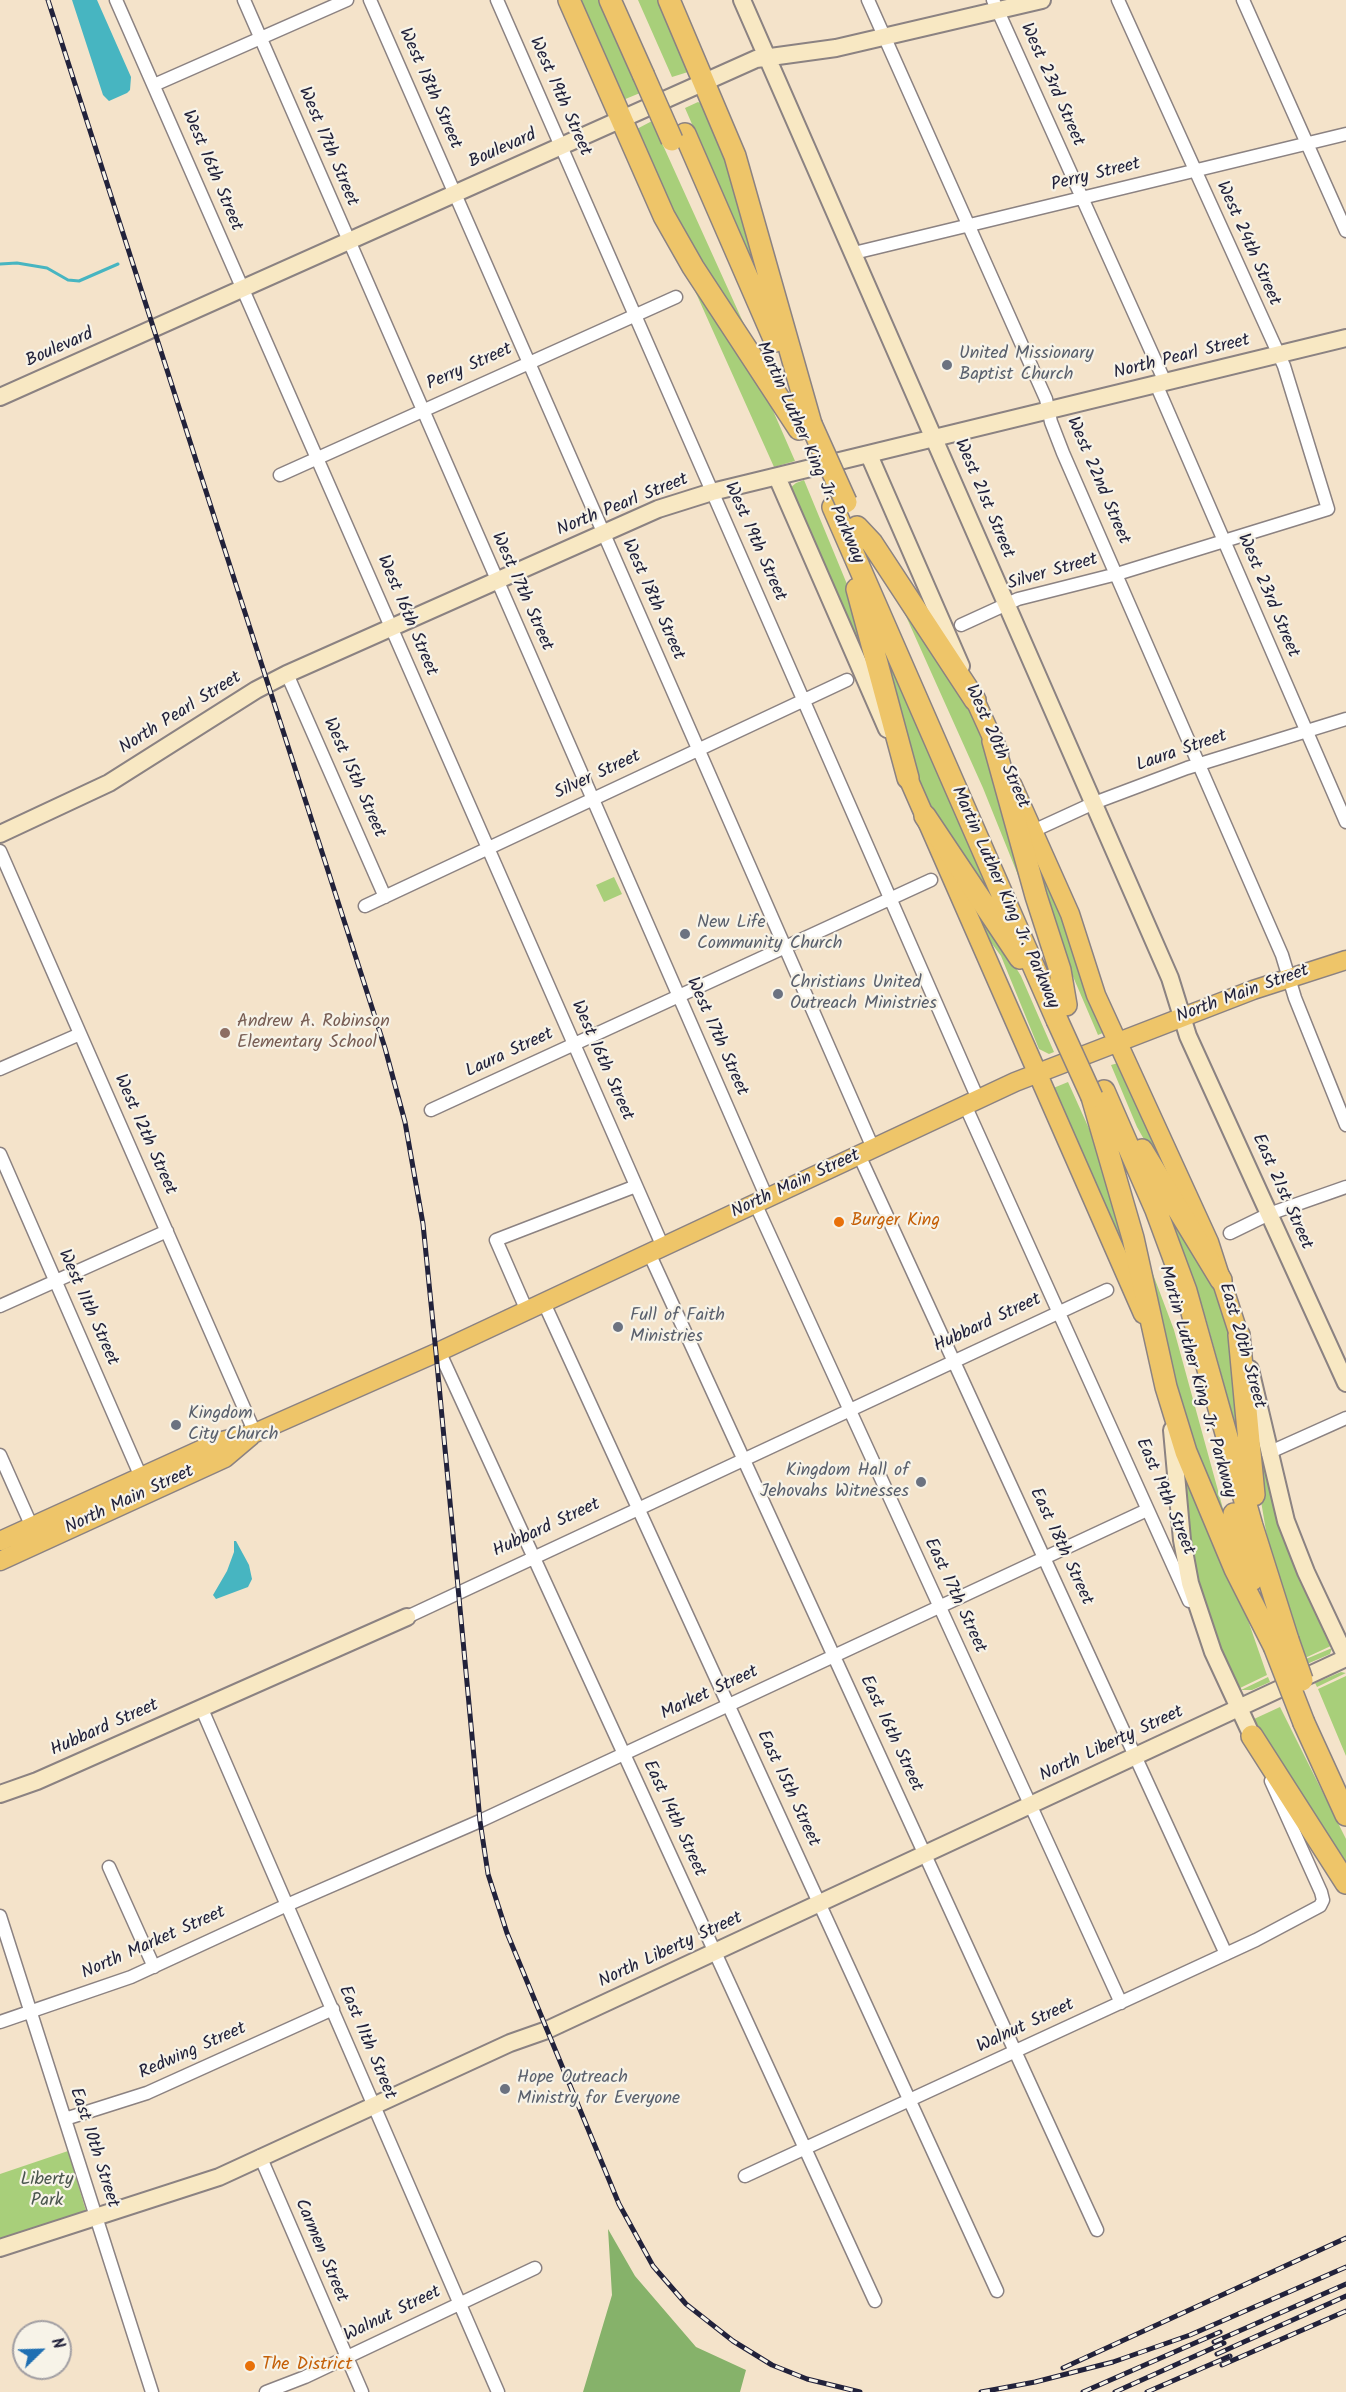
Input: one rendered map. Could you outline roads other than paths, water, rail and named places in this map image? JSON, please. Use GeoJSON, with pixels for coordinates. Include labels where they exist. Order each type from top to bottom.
{"type":"FeatureCollection","features":[{"type":"Feature","properties":{"kind":"highway"},"geometry":{"type":"LineString","coordinates":[[570,0],[647,183],[678,242],[805,426]]}},
{"type":"Feature","properties":{"kind":"highway","name":"Martin Luther King Jr. Parkway"},"geometry":{"type":"LineString","coordinates":[[610,0],[650,72]]}},
{"type":"Feature","properties":{"kind":"highway","name":"Martin Luther King Jr. Parkway"},"geometry":{"type":"LineString","coordinates":[[626,0],[650,72],[678,137],[1065,1013]]}},
{"type":"Feature","properties":{"kind":"highway"},"geometry":{"type":"LineString","coordinates":[[669,0],[705,81],[745,189],[805,426]]}},
{"type":"Feature","properties":{"kind":"highway"},"geometry":{"type":"LineString","coordinates":[[840,505],[908,778]]}},
{"type":"Feature","properties":{"kind":"highway","name":"Martin Luther King Jr. Parkway"},"geometry":{"type":"LineString","coordinates":[[840,505],[857,527],[1100,1095],[1156,1210],[1186,1291],[1252,1526],[1281,1643]]}},
{"type":"Feature","properties":{"kind":"highway"},"geometry":{"type":"LineString","coordinates":[[857,527],[872,543],[975,700]]}},
{"type":"Feature","properties":{"kind":"highway"},"geometry":{"type":"LineString","coordinates":[[993,741],[1038,905],[1060,970],[1065,1013]]}},
{"type":"Feature","properties":{"kind":"highway"},"geometry":{"type":"LineString","coordinates":[[925,816],[1065,1013]]}},
{"type":"Feature","properties":{"kind":"highway"},"geometry":{"type":"LineString","coordinates":[[1100,1095],[1126,1121],[1221,1280]]}},
{"type":"Feature","properties":{"kind":"highway"},"geometry":{"type":"LineString","coordinates":[[1100,1095],[1166,1387],[1194,1474],[1235,1569],[1281,1643]]}},
{"type":"Feature","properties":{"kind":"highway","name":"Martin Luther King Jr. Parkway"},"geometry":{"type":"LineString","coordinates":[[1100,1095],[1171,1291],[1248,1564],[1281,1643],[1346,1815]]}},
{"type":"Feature","properties":{"kind":"highway"},"geometry":{"type":"LineString","coordinates":[[1239,1335],[1256,1509],[1252,1526]]}},
{"type":"Feature","properties":{"kind":"highway","name":"Martin Luther King Jr. Parkway"},"geometry":{"type":"LineString","coordinates":[[1311,1720],[1346,1781]]}},
{"type":"Feature","properties":{"kind":"highway"},"geometry":{"type":"LineString","coordinates":[[1251,1736],[1346,1883]]}},
{"type":"Feature","properties":{"kind":"main road","name":"West 20th Street"},"geometry":{"type":"LineString","coordinates":[[975,700],[1070,914],[1096,995],[1119,1041]]}},
{"type":"Feature","properties":{"kind":"main road"},"geometry":{"type":"LineString","coordinates":[[908,778],[1036,1074],[1129,1278],[1166,1387]]}},
{"type":"Feature","properties":{"kind":"main road","name":"North Main Street"},"geometry":{"type":"LineString","coordinates":[[0,1541],[218,1442],[255,1433],[439,1351],[1036,1074],[1289,977],[1346,960]]}},
{"type":"Feature","properties":{"kind":"main road","name":"East 20th Street"},"geometry":{"type":"LineString","coordinates":[[1119,1041],[1209,1242],[1239,1335]]}},
{"type":"Feature","properties":{"kind":"main road","name":"North Main Street"},"geometry":{"type":"LineString","coordinates":[[0,1561],[225,1458],[255,1433]]}},
{"type":"Feature","properties":{"kind":"street","name":"West 16th Street"},"geometry":{"type":"LineString","coordinates":[[116,0],[636,1186],[656,1250]]}},
{"type":"Feature","properties":{"kind":"street","name":"West 17th Street"},"geometry":{"type":"LineString","coordinates":[[243,0],[679,997],[761,1201]]}},
{"type":"Feature","properties":{"kind":"street"},"geometry":{"type":"LineString","coordinates":[[154,85],[347,0]]}},
{"type":"Feature","properties":{"kind":"street","name":"West 18th Street"},"geometry":{"type":"LineString","coordinates":[[370,0],[785,947],[866,1152]]}},
{"type":"Feature","properties":{"kind":"street","name":"West 19th Street"},"geometry":{"type":"LineString","coordinates":[[497,0],[890,899],[972,1102]]}},
{"type":"Feature","properties":{"kind":"street","name":"West 21st Street"},"geometry":{"type":"LineString","coordinates":[[742,0],[1094,803],[1178,997],[1183,1016]]}},
{"type":"Feature","properties":{"kind":"street","name":"West 22nd Street"},"geometry":{"type":"LineString","coordinates":[[868,0],[1046,399],[1063,453],[1282,955],[1346,1125]]}},
{"type":"Feature","properties":{"kind":"street","name":"Boulevard"},"geometry":{"type":"LineString","coordinates":[[0,397],[705,81],[767,57],[833,48],[884,37],[996,5],[1042,0]]}},
{"type":"Feature","properties":{"kind":"street","name":"West 24th Street"},"geometry":{"type":"LineString","coordinates":[[1118,0],[1284,366],[1329,509]]}},
{"type":"Feature","properties":{"kind":"street"},"geometry":{"type":"LineString","coordinates":[[1243,0],[1346,231]]}},
{"type":"Feature","properties":{"kind":"street","name":"West 23rd Street"},"geometry":{"type":"LineString","coordinates":[[996,5],[1082,199],[1224,542],[1346,822]]}},
{"type":"Feature","properties":{"kind":"street","name":"Perry Street"},"geometry":{"type":"LineString","coordinates":[[854,253],[1346,134]]}},
{"type":"Feature","properties":{"kind":"street","name":"Perry Street"},"geometry":{"type":"LineString","coordinates":[[280,474],[676,297]]}},
{"type":"Feature","properties":{"kind":"street","name":"North Pearl Street"},"geometry":{"type":"LineString","coordinates":[[0,834],[109,783],[256,690],[287,674],[658,509],[712,492],[1346,338]]}},
{"type":"Feature","properties":{"kind":"street","name":"West 20th Street"},"geometry":{"type":"LineString","coordinates":[[869,454],[975,700]]}},
{"type":"Feature","properties":{"kind":"street"},"geometry":{"type":"LineString","coordinates":[[777,477],[908,778]]}},
{"type":"Feature","properties":{"kind":"street","name":"Silver Street"},"geometry":{"type":"LineString","coordinates":[[962,625],[1018,599],[1117,574],[1329,509]]}},
{"type":"Feature","properties":{"kind":"street","name":"West 15th Street"},"geometry":{"type":"LineString","coordinates":[[287,674],[385,897]]}},
{"type":"Feature","properties":{"kind":"street","name":"Silver Street"},"geometry":{"type":"LineString","coordinates":[[365,906],[847,680]]}},
{"type":"Feature","properties":{"kind":"street","name":"Laura Street"},"geometry":{"type":"LineString","coordinates":[[1033,831],[1094,803],[1200,764],[1346,719]]}},
{"type":"Feature","properties":{"kind":"street","name":"West 12th Street"},"geometry":{"type":"LineString","coordinates":[[0,851],[255,1433]]}},
{"type":"Feature","properties":{"kind":"street","name":"Laura Street"},"geometry":{"type":"LineString","coordinates":[[431,1110],[931,880]]}},
{"type":"Feature","properties":{"kind":"street","name":"East 21st Street"},"geometry":{"type":"LineString","coordinates":[[1183,1016],[1188,1036],[1346,1383]]}},
{"type":"Feature","properties":{"kind":"street"},"geometry":{"type":"LineString","coordinates":[[0,1069],[80,1034]]}},
{"type":"Feature","properties":{"kind":"street","name":"East 19th Street"},"geometry":{"type":"LineString","coordinates":[[972,1102],[1060,1312],[1144,1496],[1147,1510],[1240,1708],[1321,1892],[1323,1900],[1320,1906]]}},
{"type":"Feature","properties":{"kind":"street","name":"East 18th Street"},"geometry":{"type":"LineString","coordinates":[[866,1152],[955,1361],[1226,1954]]}},
{"type":"Feature","properties":{"kind":"street","name":"West 11th Street"},"geometry":{"type":"LineString","coordinates":[[0,1154],[141,1477]]}},
{"type":"Feature","properties":{"kind":"street"},"geometry":{"type":"LineString","coordinates":[[527,1311],[496,1240],[636,1186]]}},
{"type":"Feature","properties":{"kind":"street"},"geometry":{"type":"LineString","coordinates":[[1230,1233],[1269,1214],[1346,1187]]}},
{"type":"Feature","properties":{"kind":"street","name":"East 17th Street"},"geometry":{"type":"LineString","coordinates":[[761,1201],[849,1410],[1121,2003]]}},
{"type":"Feature","properties":{"kind":"street"},"geometry":{"type":"LineString","coordinates":[[0,1306],[167,1232]]}},
{"type":"Feature","properties":{"kind":"street","name":"East 16th Street"},"geometry":{"type":"LineString","coordinates":[[656,1250],[744,1459],[1097,2230]]}},
{"type":"Feature","properties":{"kind":"street","name":"Hubbard Street"},"geometry":{"type":"LineString","coordinates":[[0,1794],[36,1781],[407,1617],[1107,1290]]}},
{"type":"Feature","properties":{"kind":"street","name":"East 15th Street"},"geometry":{"type":"LineString","coordinates":[[544,1303],[997,2291]]}},
{"type":"Feature","properties":{"kind":"street","name":"East 20th Street"},"geometry":{"type":"LineString","coordinates":[[1239,1335],[1291,1534],[1346,1657]]}},
{"type":"Feature","properties":{"kind":"street","name":"East 14th Street"},"geometry":{"type":"LineString","coordinates":[[439,1351],[875,2301]]}},
{"type":"Feature","properties":{"kind":"street"},"geometry":{"type":"LineString","coordinates":[[1166,1387],[1185,1561],[1213,1652]]}},
{"type":"Feature","properties":{"kind":"street"},"geometry":{"type":"LineString","coordinates":[[1268,1453],[1346,1418]]}},
{"type":"Feature","properties":{"kind":"street"},"geometry":{"type":"LineString","coordinates":[[0,1455],[32,1527]]}},
{"type":"Feature","properties":{"kind":"street","name":"Market Street"},"geometry":{"type":"LineString","coordinates":[[287,1905],[480,1821],[1147,1510]]}},
{"type":"Feature","properties":{"kind":"street","name":"North Liberty Street"},"geometry":{"type":"LineString","coordinates":[[0,2248],[208,2181],[373,2104],[510,2043],[547,2030],[1346,1657]]}},
{"type":"Feature","properties":{"kind":"street","name":"East 11th Street"},"geometry":{"type":"LineString","coordinates":[[201,1707],[498,2392]]}},
{"type":"Feature","properties":{"kind":"street"},"geometry":{"type":"LineString","coordinates":[[109,1867],[154,1967]]}},
{"type":"Feature","properties":{"kind":"street","name":"North Market Street"},"geometry":{"type":"LineString","coordinates":[[0,2022],[96,1991],[154,1967],[287,1905]]}},
{"type":"Feature","properties":{"kind":"street","name":"Walnut Street"},"geometry":{"type":"LineString","coordinates":[[745,2176],[1226,1954],[1320,1906]]}},
{"type":"Feature","properties":{"kind":"street","name":"East 10th Street"},"geometry":{"type":"LineString","coordinates":[[0,1916],[152,2392]]}},
{"type":"Feature","properties":{"kind":"street","name":"Redwing Street"},"geometry":{"type":"LineString","coordinates":[[65,2119],[147,2093],[333,2009]]}},
{"type":"Feature","properties":{"kind":"street","name":"Carmen Street"},"geometry":{"type":"LineString","coordinates":[[260,2156],[362,2392]]}},
{"type":"Feature","properties":{"kind":"street","name":"Walnut Street"},"geometry":{"type":"LineString","coordinates":[[266,2392],[347,2357],[535,2268]]}},
{"type":"Feature","properties":{"kind":"water"},"geometry":{"type":"Polygon","coordinates":[[[72,0],[97,0],[131,77],[130,90],[127,93],[109,101],[103,95],[72,0]]]}},
{"type":"Feature","properties":{"kind":"water"},"geometry":{"type":"Polygon","coordinates":[[[234,1541],[249,1565],[252,1579],[248,1587],[216,1599],[213,1595],[227,1571],[234,1552],[234,1541]]]}},
{"type":"Feature","properties":{"kind":"waterway"},"geometry":{"type":"LineString","coordinates":[[0,264],[17,263],[47,268],[68,280],[79,281],[118,264]]}},
{"type":"Feature","properties":{"kind":"railway"},"geometry":{"type":"LineString","coordinates":[[48,0],[385,1048],[405,1122],[423,1224],[480,1821],[488,1874],[507,1933],[619,2204],[653,2266],[686,2304],[733,2341],[772,2365],[807,2379],[860,2392]]}},
{"type":"Feature","properties":{"kind":"railway"},"geometry":{"type":"LineString","coordinates":[[1063,2368],[1346,2238]]}},
{"type":"Feature","properties":{"kind":"railway"},"geometry":{"type":"LineString","coordinates":[[981,2392],[1035,2382],[1113,2362],[1190,2335],[1346,2267]]}},
{"type":"Feature","properties":{"kind":"railway"},"geometry":{"type":"LineString","coordinates":[[1214,2342],[1346,2284]]}},
{"type":"Feature","properties":{"kind":"railway"},"geometry":{"type":"LineString","coordinates":[[1217,2354],[1346,2296]]}},
{"type":"Feature","properties":{"kind":"railway"},"geometry":{"type":"LineString","coordinates":[[1222,2365],[1346,2311]]}},
{"type":"Feature","properties":{"kind":"railway"},"geometry":{"type":"LineString","coordinates":[[1083,2392],[1220,2332]]}},
{"type":"Feature","properties":{"kind":"railway"},"geometry":{"type":"LineString","coordinates":[[1115,2392],[1224,2343]]}},
{"type":"Feature","properties":{"kind":"railway"},"geometry":{"type":"LineString","coordinates":[[1147,2392],[1230,2356]]}},
{"type":"Feature","properties":{"kind":"place","name":"United Missionary Baptist Church"},"geometry":{"type":"Point","coordinates":[947,365]}},
{"type":"Feature","properties":{"kind":"place","name":"New Life Community Church"},"geometry":{"type":"Point","coordinates":[685,934]}},
{"type":"Feature","properties":{"kind":"place","name":"Christians United Outreach Ministries"},"geometry":{"type":"Point","coordinates":[778,994]}},
{"type":"Feature","properties":{"kind":"place","name":"Andrew A. Robinson Elementary School"},"geometry":{"type":"Point","coordinates":[225,1033]}},
{"type":"Feature","properties":{"kind":"place","name":"Burger King"},"geometry":{"type":"Point","coordinates":[839,1222]}},
{"type":"Feature","properties":{"kind":"place","name":"Full of Faith Ministries"},"geometry":{"type":"Point","coordinates":[618,1327]}},
{"type":"Feature","properties":{"kind":"place","name":"Kingdom City Church"},"geometry":{"type":"Point","coordinates":[176,1425]}},
{"type":"Feature","properties":{"kind":"place","name":"Kingdom Hall of Jehovahs Witnesses"},"geometry":{"type":"Point","coordinates":[921,1482]}},
{"type":"Feature","properties":{"kind":"place","name":"Hope Outreach Ministry for Everyone"},"geometry":{"type":"Point","coordinates":[505,2089]}},
{"type":"Feature","properties":{"kind":"place","name":"The District"},"geometry":{"type":"Point","coordinates":[250,2366]}},
{"type":"Feature","properties":{"kind":"park label","name":"Liberty Park"},"geometry":{"type":"Point","coordinates":[47,2191]}}]}
